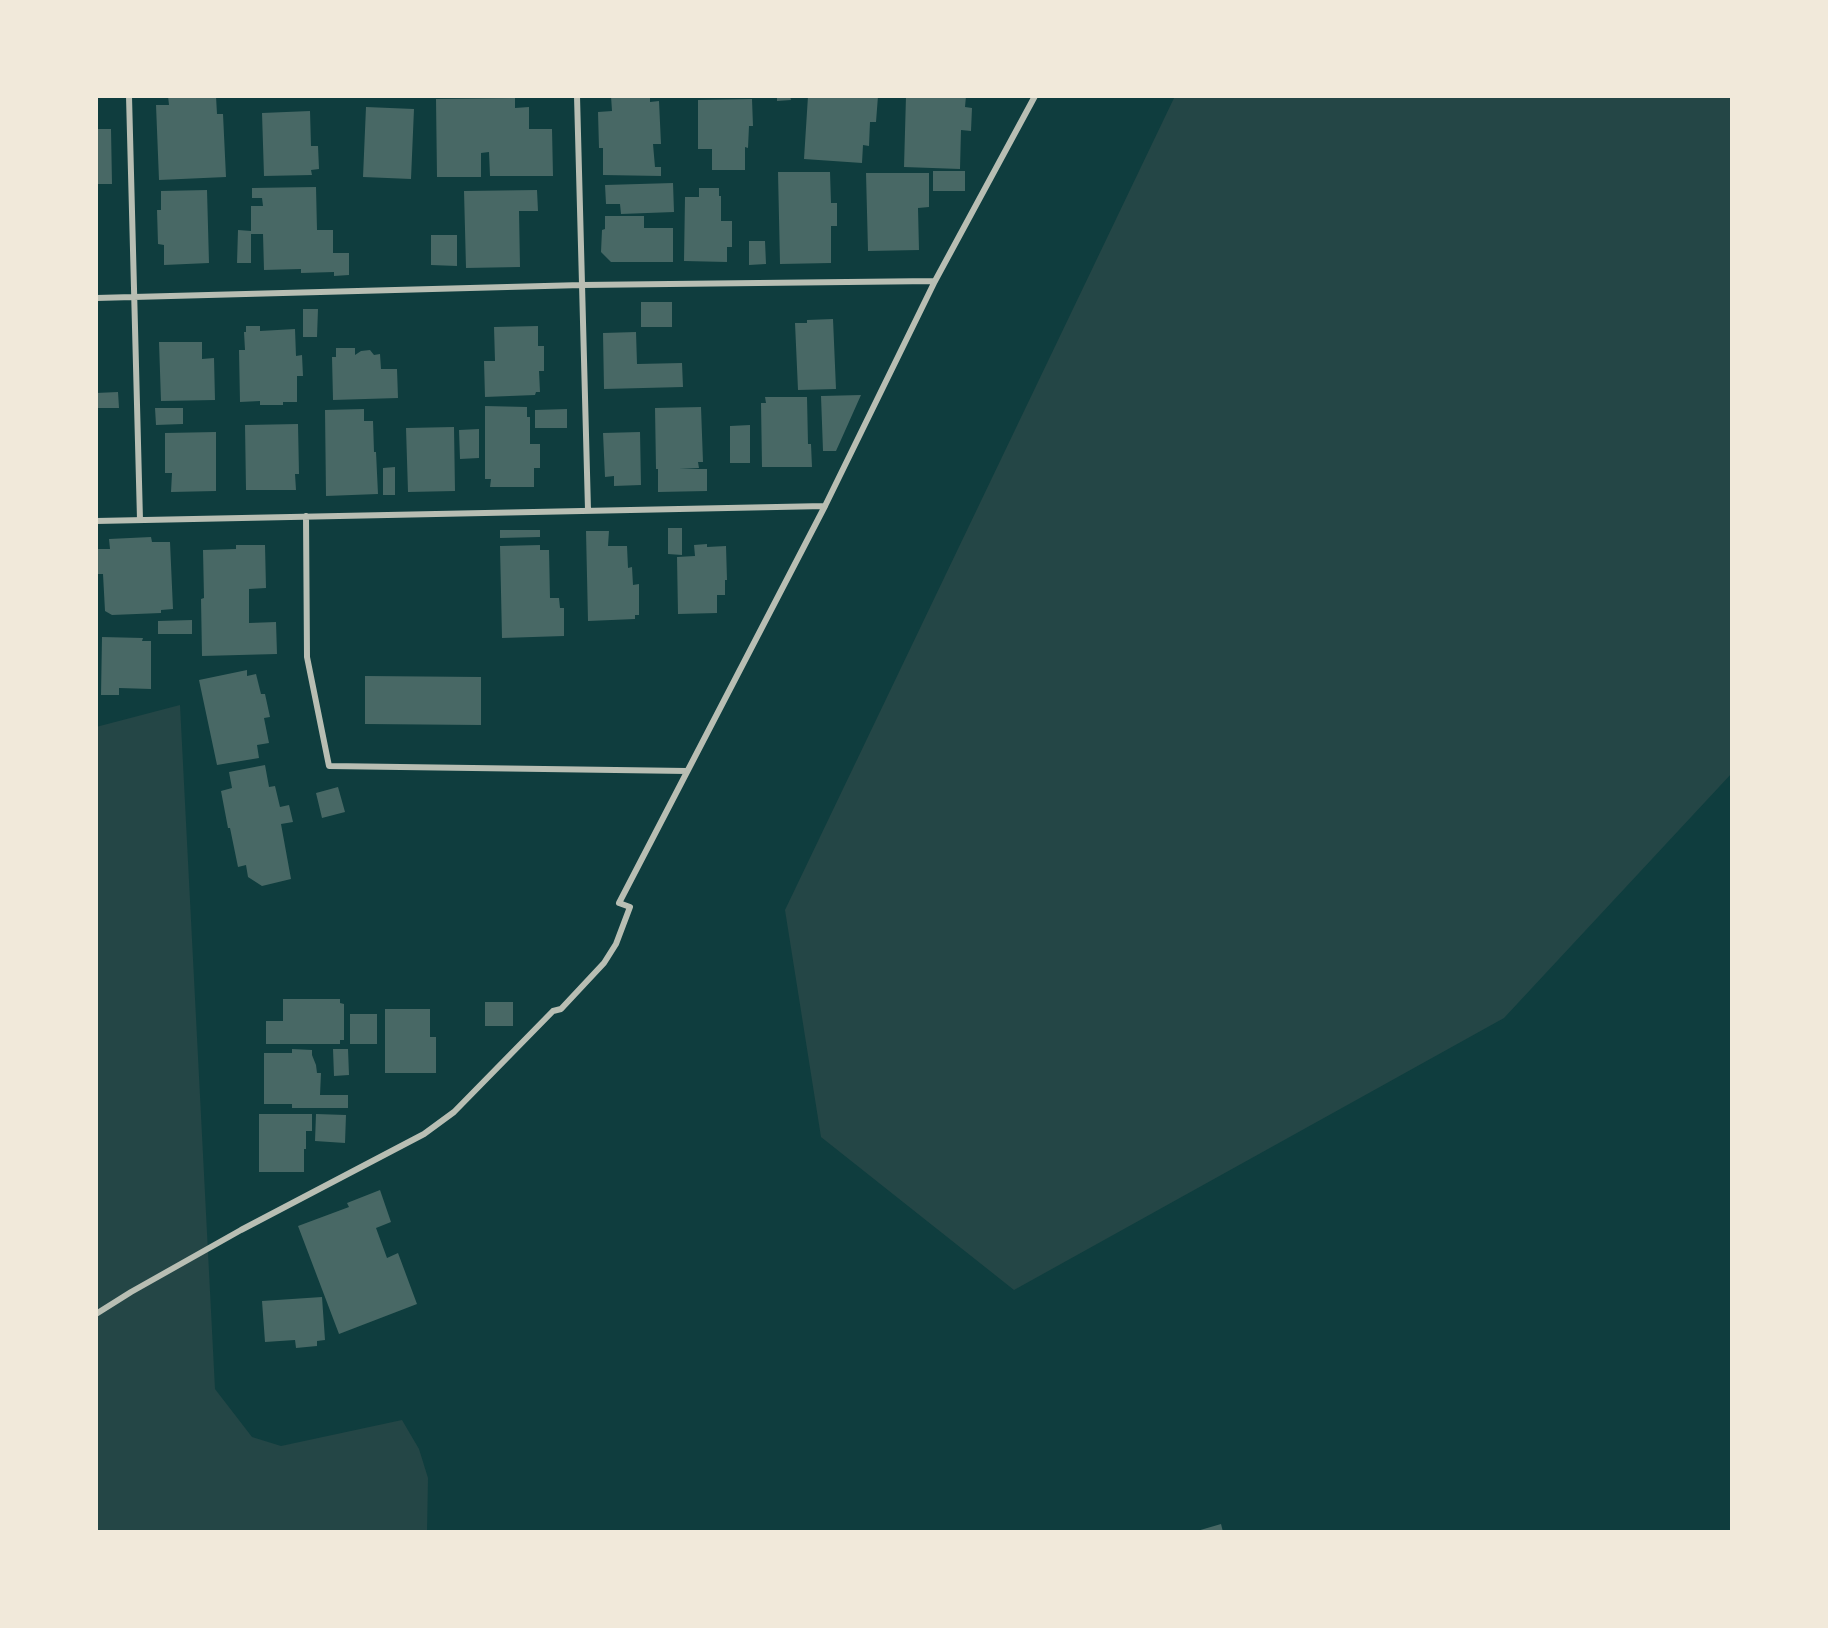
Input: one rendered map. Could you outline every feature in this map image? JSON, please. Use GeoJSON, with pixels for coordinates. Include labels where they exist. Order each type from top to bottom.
{"type":"FeatureCollection","features":[{"type":"Feature","properties":{"kind":"street"},"geometry":{"type":"LineString","coordinates":[[129,96],[140,520]]}},
{"type":"Feature","properties":{"kind":"street"},"geometry":{"type":"LineString","coordinates":[[577,96],[588,510]]}},
{"type":"Feature","properties":{"kind":"street"},"geometry":{"type":"LineString","coordinates":[[96,1314],[241,1230],[424,1134],[454,1112],[553,1011],[561,1009],[604,963],[616,944],[630,907],[619,903],[825,506],[935,281],[1035,96]]}},
{"type":"Feature","properties":{"kind":"street"},"geometry":{"type":"LineString","coordinates":[[96,298],[582,285],[935,281]]}},
{"type":"Feature","properties":{"kind":"street"},"geometry":{"type":"LineString","coordinates":[[96,521],[825,506]]}},
{"type":"Feature","properties":{"kind":"street"},"geometry":{"type":"LineString","coordinates":[[306,516],[307,657],[329,766],[687,771]]}},
{"type":"Feature","properties":{"kind":"shaded area"},"geometry":{"type":"Polygon","coordinates":[[[1175,96],[1732,96],[1732,773],[1504,1018],[1014,1290],[821,1137],[785,910],[1175,96]]]}},
{"type":"Feature","properties":{"kind":"shaded area"},"geometry":{"type":"Polygon","coordinates":[[[180,705],[215,1389],[252,1437],[281,1446],[402,1420],[419,1449],[428,1478],[427,1532],[96,1532],[96,727],[180,705]]]}},
{"type":"Feature","properties":{"kind":"building"},"geometry":{"type":"Polygon","coordinates":[[[168,96],[216,96],[217,114],[223,114],[226,177],[159,180],[156,105],[169,105],[168,96]]]}},
{"type":"Feature","properties":{"kind":"building"},"geometry":{"type":"Polygon","coordinates":[[[611,96],[650,96],[650,102],[659,101],[661,144],[653,144],[655,167],[661,167],[661,176],[603,175],[603,148],[599,148],[598,112],[612,111],[611,96]]]}},
{"type":"Feature","properties":{"kind":"building"},"geometry":{"type":"Polygon","coordinates":[[[777,96],[790,96],[791,100],[777,101],[777,96]]]}},
{"type":"Feature","properties":{"kind":"building"},"geometry":{"type":"Polygon","coordinates":[[[808,96],[878,96],[876,122],[870,122],[869,146],[863,145],[862,163],[804,159],[808,96]]]}},
{"type":"Feature","properties":{"kind":"building"},"geometry":{"type":"Polygon","coordinates":[[[906,96],[966,96],[965,107],[972,108],[971,131],[961,130],[960,169],[904,167],[906,96]]]}},
{"type":"Feature","properties":{"kind":"building"},"geometry":{"type":"Polygon","coordinates":[[[515,98],[515,108],[529,107],[529,129],[552,129],[553,176],[490,176],[489,152],[481,153],[481,177],[437,177],[436,99],[515,98]]]}},
{"type":"Feature","properties":{"kind":"building"},"geometry":{"type":"Polygon","coordinates":[[[752,99],[753,126],[749,126],[748,148],[745,147],[745,170],[712,170],[712,149],[698,149],[698,100],[752,99]]]}},
{"type":"Feature","properties":{"kind":"building"},"geometry":{"type":"Polygon","coordinates":[[[366,107],[414,109],[411,179],[363,177],[366,107]]]}},
{"type":"Feature","properties":{"kind":"building"},"geometry":{"type":"Polygon","coordinates":[[[310,111],[311,146],[318,146],[319,169],[311,170],[312,175],[264,176],[262,113],[310,111]]]}},
{"type":"Feature","properties":{"kind":"building"},"geometry":{"type":"Polygon","coordinates":[[[96,129],[111,129],[112,184],[96,184],[96,129]]]}},
{"type":"Feature","properties":{"kind":"building"},"geometry":{"type":"Polygon","coordinates":[[[933,171],[965,171],[965,191],[933,191],[933,171]]]}},
{"type":"Feature","properties":{"kind":"building"},"geometry":{"type":"Polygon","coordinates":[[[778,172],[830,172],[831,203],[837,203],[837,226],[831,226],[831,263],[780,264],[778,172]]]}},
{"type":"Feature","properties":{"kind":"building"},"geometry":{"type":"Polygon","coordinates":[[[866,173],[929,173],[929,207],[918,208],[919,250],[868,251],[866,173]]]}},
{"type":"Feature","properties":{"kind":"building"},"geometry":{"type":"Polygon","coordinates":[[[673,183],[674,212],[621,214],[620,204],[606,204],[605,185],[673,183]]]}},
{"type":"Feature","properties":{"kind":"building"},"geometry":{"type":"Polygon","coordinates":[[[316,187],[317,230],[333,230],[333,253],[349,253],[349,275],[334,276],[334,272],[301,273],[301,269],[264,270],[263,234],[251,234],[251,263],[237,263],[238,230],[251,231],[251,206],[263,206],[262,198],[252,198],[252,188],[316,187]]]}},
{"type":"Feature","properties":{"kind":"building"},"geometry":{"type":"Polygon","coordinates":[[[699,188],[719,188],[721,221],[732,221],[732,247],[727,247],[727,262],[684,261],[685,197],[699,197],[699,188]]]}},
{"type":"Feature","properties":{"kind":"building"},"geometry":{"type":"Polygon","coordinates":[[[207,190],[209,263],[164,265],[164,245],[158,244],[157,210],[161,210],[161,191],[207,190]]]}},
{"type":"Feature","properties":{"kind":"building"},"geometry":{"type":"Polygon","coordinates":[[[537,190],[538,211],[519,211],[520,267],[466,268],[464,191],[537,190]]]}},
{"type":"Feature","properties":{"kind":"building"},"geometry":{"type":"Polygon","coordinates":[[[605,216],[644,216],[644,228],[673,228],[673,262],[611,262],[601,252],[605,216]]]}},
{"type":"Feature","properties":{"kind":"building"},"geometry":{"type":"Polygon","coordinates":[[[431,235],[457,235],[457,266],[431,265],[431,235]]]}},
{"type":"Feature","properties":{"kind":"building"},"geometry":{"type":"Polygon","coordinates":[[[749,241],[765,241],[766,264],[749,265],[749,241]]]}},
{"type":"Feature","properties":{"kind":"building"},"geometry":{"type":"Polygon","coordinates":[[[641,302],[672,302],[672,327],[641,327],[641,302]]]}},
{"type":"Feature","properties":{"kind":"building"},"geometry":{"type":"Polygon","coordinates":[[[303,309],[318,309],[317,337],[303,337],[303,309]]]}},
{"type":"Feature","properties":{"kind":"building"},"geometry":{"type":"Polygon","coordinates":[[[833,319],[836,389],[798,390],[795,323],[833,319]]]}},
{"type":"Feature","properties":{"kind":"building"},"geometry":{"type":"Polygon","coordinates":[[[246,326],[260,326],[260,331],[295,329],[296,356],[302,355],[303,376],[297,376],[297,402],[283,402],[283,405],[260,405],[260,401],[240,402],[239,350],[245,350],[246,326]]]}},
{"type":"Feature","properties":{"kind":"building"},"geometry":{"type":"Polygon","coordinates":[[[538,326],[538,346],[544,346],[544,371],[539,371],[540,392],[536,392],[535,395],[485,397],[484,361],[495,361],[494,327],[538,326]]]}},
{"type":"Feature","properties":{"kind":"building"},"geometry":{"type":"Polygon","coordinates":[[[636,332],[637,364],[682,363],[683,387],[604,389],[603,333],[636,332]]]}},
{"type":"Feature","properties":{"kind":"building"},"geometry":{"type":"Polygon","coordinates":[[[159,342],[202,342],[202,359],[214,358],[215,400],[161,401],[159,342]]]}},
{"type":"Feature","properties":{"kind":"building"},"geometry":{"type":"Polygon","coordinates":[[[336,348],[355,348],[355,355],[361,351],[370,350],[374,355],[380,354],[381,369],[397,369],[398,398],[333,400],[332,357],[336,357],[336,348]]]}},
{"type":"Feature","properties":{"kind":"building"},"geometry":{"type":"Polygon","coordinates":[[[118,392],[119,408],[96,408],[96,393],[118,392]]]}},
{"type":"Feature","properties":{"kind":"building"},"geometry":{"type":"Polygon","coordinates":[[[861,395],[836,451],[823,451],[821,396],[861,395]]]}},
{"type":"Feature","properties":{"kind":"building"},"geometry":{"type":"Polygon","coordinates":[[[765,397],[807,397],[808,444],[811,444],[812,467],[762,467],[761,403],[766,403],[765,397]]]}},
{"type":"Feature","properties":{"kind":"building"},"geometry":{"type":"Polygon","coordinates":[[[485,406],[527,407],[527,417],[530,417],[530,444],[540,444],[540,468],[534,468],[534,487],[490,487],[491,479],[485,479],[485,406]]]}},
{"type":"Feature","properties":{"kind":"building"},"geometry":{"type":"Polygon","coordinates":[[[701,407],[703,462],[698,462],[699,468],[679,469],[707,469],[707,491],[658,492],[655,408],[701,407]]]}},
{"type":"Feature","properties":{"kind":"building"},"geometry":{"type":"Polygon","coordinates":[[[155,408],[183,408],[183,424],[156,425],[155,408]]]}},
{"type":"Feature","properties":{"kind":"building"},"geometry":{"type":"Polygon","coordinates":[[[364,409],[364,421],[373,421],[378,494],[326,496],[325,410],[364,409]]]}},
{"type":"Feature","properties":{"kind":"building"},"geometry":{"type":"Polygon","coordinates":[[[567,409],[567,428],[535,428],[535,410],[567,409]]]}},
{"type":"Feature","properties":{"kind":"building"},"geometry":{"type":"Polygon","coordinates":[[[298,424],[299,474],[295,474],[296,490],[246,490],[245,425],[298,424]]]}},
{"type":"Feature","properties":{"kind":"building"},"geometry":{"type":"Polygon","coordinates":[[[750,425],[750,463],[730,463],[730,426],[750,425]]]}},
{"type":"Feature","properties":{"kind":"building"},"geometry":{"type":"Polygon","coordinates":[[[454,427],[455,491],[408,492],[406,428],[454,427]]]}},
{"type":"Feature","properties":{"kind":"building"},"geometry":{"type":"Polygon","coordinates":[[[479,429],[479,458],[460,459],[459,430],[479,429]]]}},
{"type":"Feature","properties":{"kind":"building"},"geometry":{"type":"Polygon","coordinates":[[[216,432],[216,491],[171,492],[172,473],[165,473],[165,433],[216,432]]]}},
{"type":"Feature","properties":{"kind":"building"},"geometry":{"type":"Polygon","coordinates":[[[640,432],[641,485],[614,486],[614,476],[605,477],[603,433],[640,432]]]}},
{"type":"Feature","properties":{"kind":"building"},"geometry":{"type":"Polygon","coordinates":[[[395,467],[395,495],[383,495],[383,468],[395,467]]]}},
{"type":"Feature","properties":{"kind":"building"},"geometry":{"type":"Polygon","coordinates":[[[668,528],[682,528],[682,555],[668,554],[668,528]]]}},
{"type":"Feature","properties":{"kind":"building"},"geometry":{"type":"Polygon","coordinates":[[[500,530],[540,530],[540,537],[500,538],[500,530]]]}},
{"type":"Feature","properties":{"kind":"building"},"geometry":{"type":"Polygon","coordinates":[[[586,531],[609,531],[608,546],[627,546],[628,568],[632,567],[633,585],[639,584],[639,615],[635,615],[635,619],[588,621],[586,531]]]}},
{"type":"Feature","properties":{"kind":"building"},"geometry":{"type":"Polygon","coordinates":[[[151,537],[152,542],[170,542],[173,609],[161,610],[161,613],[112,615],[105,611],[103,574],[98,574],[97,549],[110,549],[109,539],[151,537]]]}},
{"type":"Feature","properties":{"kind":"building"},"geometry":{"type":"Polygon","coordinates":[[[707,544],[707,547],[726,546],[725,595],[717,595],[717,613],[678,614],[677,557],[695,556],[694,545],[707,544]]]}},
{"type":"Feature","properties":{"kind":"building"},"geometry":{"type":"Polygon","coordinates":[[[236,545],[265,545],[266,588],[249,589],[249,623],[276,622],[277,654],[202,656],[203,550],[236,549],[236,545]]]}},
{"type":"Feature","properties":{"kind":"building"},"geometry":{"type":"Polygon","coordinates":[[[540,545],[540,550],[549,550],[550,598],[559,598],[560,608],[564,608],[564,636],[502,638],[500,546],[540,545]]]}},
{"type":"Feature","properties":{"kind":"building"},"geometry":{"type":"Polygon","coordinates":[[[192,620],[192,634],[158,634],[158,621],[192,620]]]}},
{"type":"Feature","properties":{"kind":"building"},"geometry":{"type":"Polygon","coordinates":[[[102,637],[143,638],[142,641],[151,641],[151,689],[119,688],[119,695],[101,695],[102,637]]]}},
{"type":"Feature","properties":{"kind":"building"},"geometry":{"type":"Polygon","coordinates":[[[247,670],[247,676],[256,674],[261,694],[265,694],[270,717],[264,718],[269,743],[257,745],[259,758],[217,765],[199,680],[247,670]]]}},
{"type":"Feature","properties":{"kind":"building"},"geometry":{"type":"Polygon","coordinates":[[[365,676],[481,677],[481,725],[365,724],[365,676]]]}},
{"type":"Feature","properties":{"kind":"building"},"geometry":{"type":"Polygon","coordinates":[[[265,765],[269,787],[275,786],[280,807],[289,805],[293,822],[281,824],[291,879],[262,886],[248,877],[246,865],[238,867],[221,791],[232,788],[229,772],[265,765]]]}},
{"type":"Feature","properties":{"kind":"building"},"geometry":{"type":"Polygon","coordinates":[[[338,787],[345,812],[322,818],[316,793],[338,787]]]}},
{"type":"Feature","properties":{"kind":"building"},"geometry":{"type":"Polygon","coordinates":[[[283,999],[340,999],[340,1003],[344,1004],[344,1040],[340,1040],[340,1044],[266,1044],[266,1021],[283,1021],[283,999]]]}},
{"type":"Feature","properties":{"kind":"building"},"geometry":{"type":"Polygon","coordinates":[[[485,1002],[513,1002],[513,1026],[485,1026],[485,1002]]]}},
{"type":"Feature","properties":{"kind":"building"},"geometry":{"type":"Polygon","coordinates":[[[385,1009],[430,1009],[430,1037],[436,1037],[436,1073],[385,1073],[385,1009]]]}},
{"type":"Feature","properties":{"kind":"building"},"geometry":{"type":"Polygon","coordinates":[[[350,1014],[377,1014],[377,1044],[350,1044],[350,1014]]]}},
{"type":"Feature","properties":{"kind":"building"},"geometry":{"type":"Polygon","coordinates":[[[292,1049],[312,1050],[317,1073],[321,1073],[320,1095],[348,1095],[348,1108],[292,1108],[292,1104],[264,1104],[264,1053],[292,1053],[292,1049]]]}},
{"type":"Feature","properties":{"kind":"building"},"geometry":{"type":"Polygon","coordinates":[[[333,1049],[348,1049],[349,1075],[334,1076],[333,1049]]]}},
{"type":"Feature","properties":{"kind":"building"},"geometry":{"type":"Polygon","coordinates":[[[259,1114],[312,1114],[312,1131],[306,1131],[304,1172],[259,1172],[259,1114]]]}},
{"type":"Feature","properties":{"kind":"building"},"geometry":{"type":"Polygon","coordinates":[[[316,1114],[346,1115],[345,1143],[315,1141],[316,1114]]]}},
{"type":"Feature","properties":{"kind":"building"},"geometry":{"type":"Polygon","coordinates":[[[380,1190],[391,1222],[376,1228],[387,1258],[398,1253],[417,1304],[339,1334],[298,1226],[349,1207],[347,1203],[380,1190]]]}},
{"type":"Feature","properties":{"kind":"building"},"geometry":{"type":"Polygon","coordinates":[[[322,1297],[325,1340],[317,1341],[317,1346],[296,1348],[295,1340],[265,1342],[262,1301],[322,1297]]]}},
{"type":"Feature","properties":{"kind":"building"},"geometry":{"type":"Polygon","coordinates":[[[1221,1524],[1223,1532],[1197,1532],[1197,1531],[1221,1524]]]}}]}
